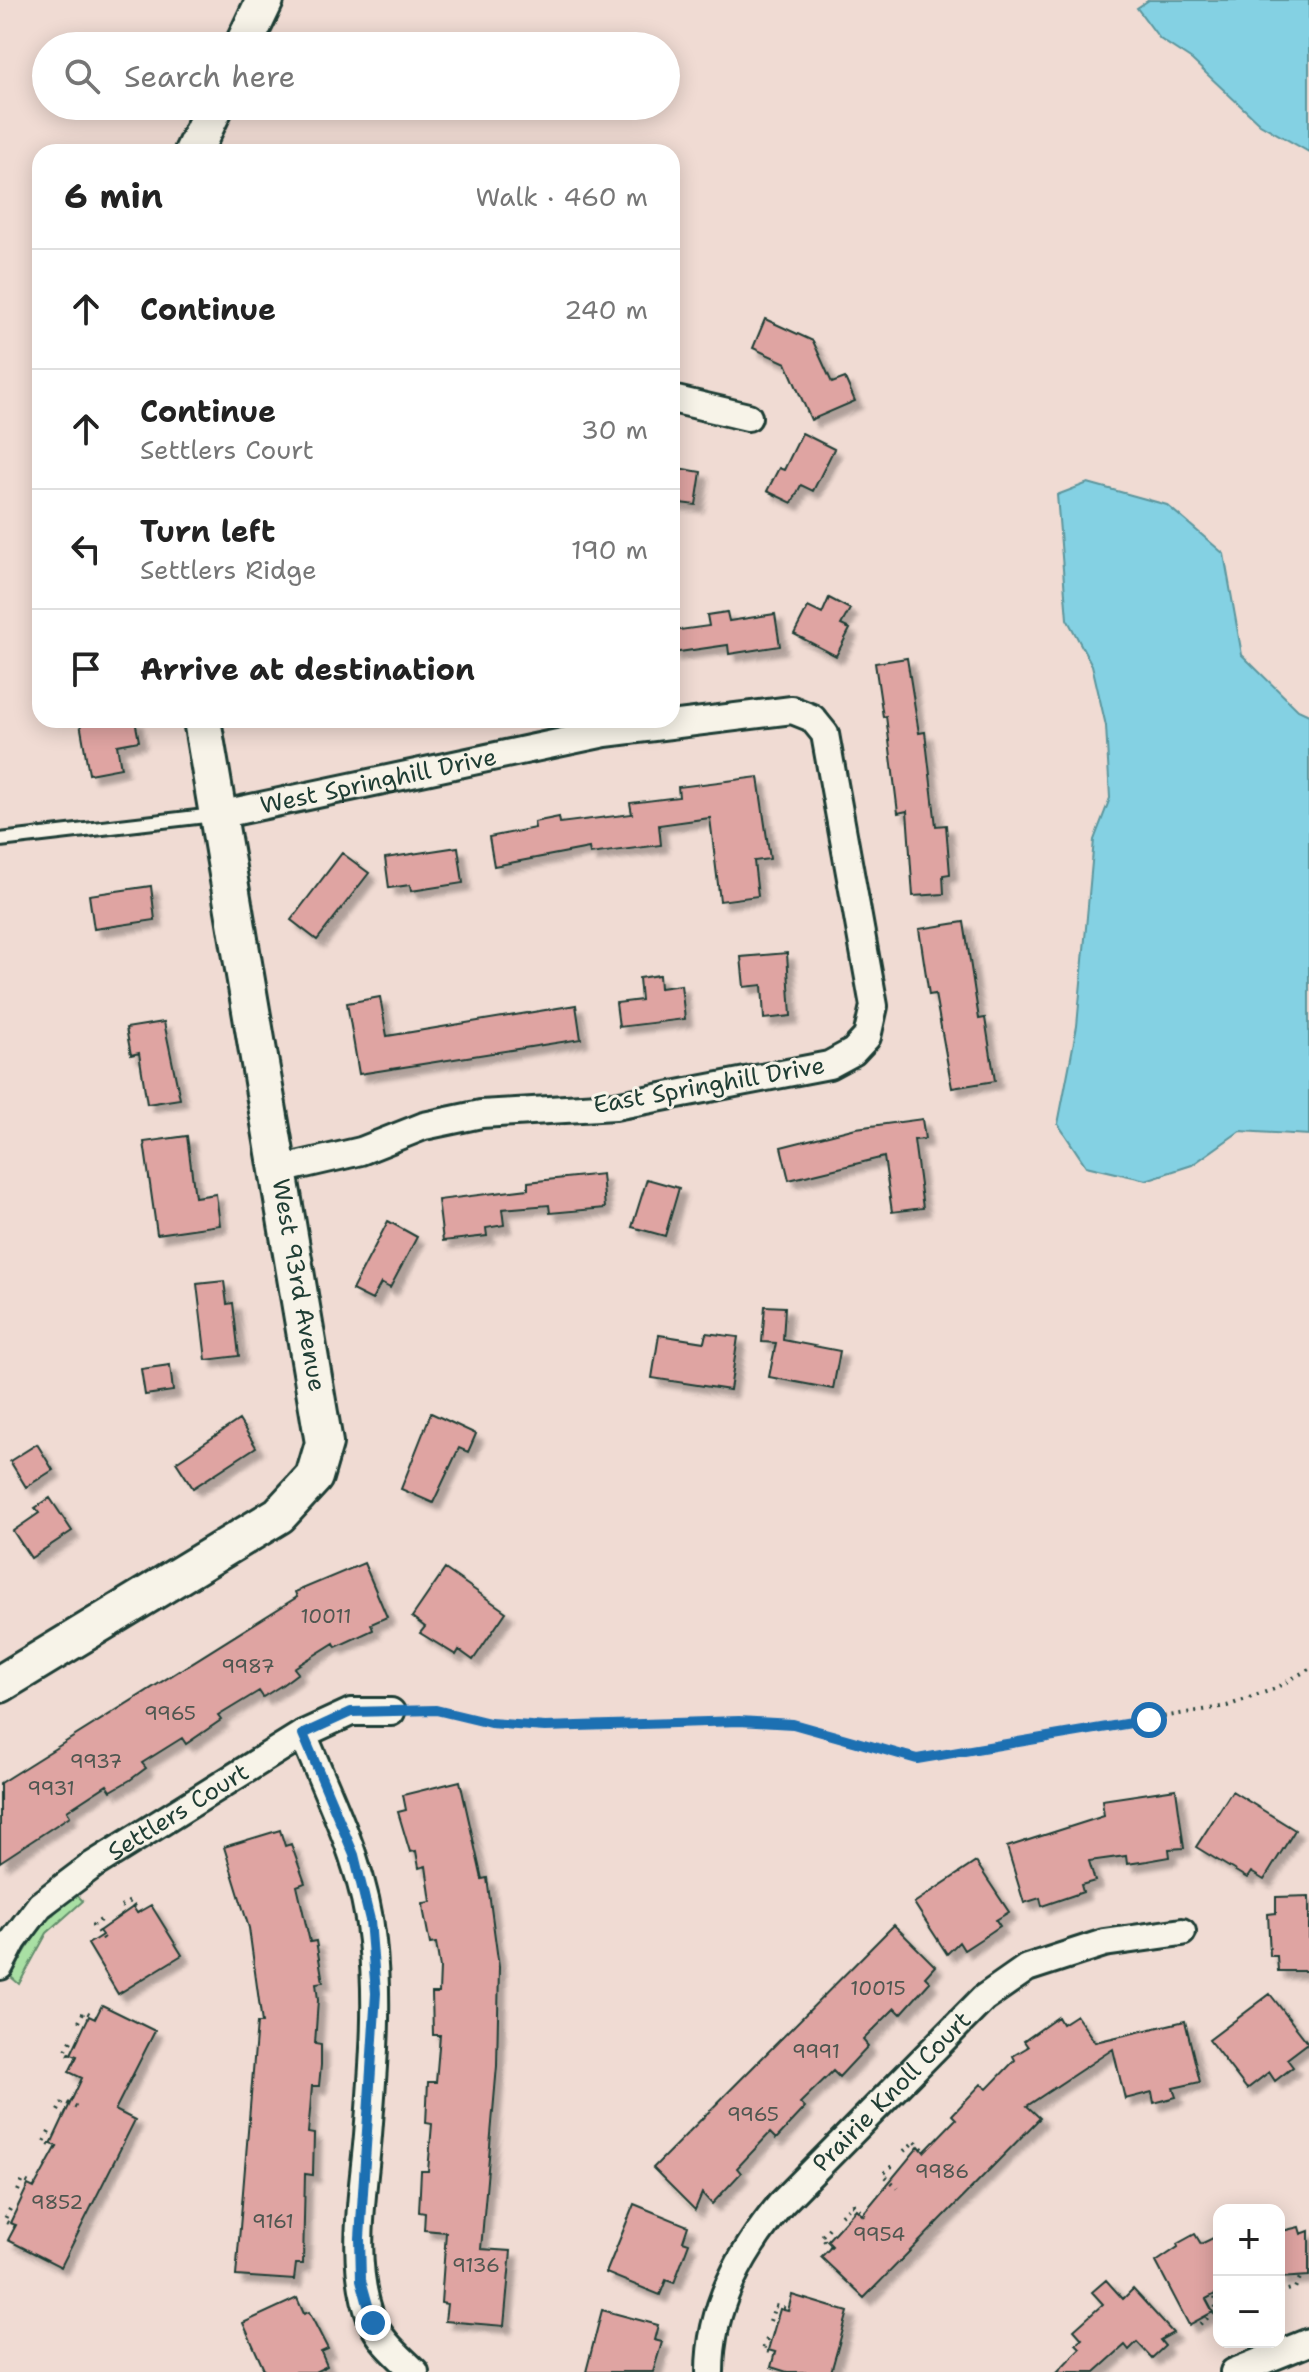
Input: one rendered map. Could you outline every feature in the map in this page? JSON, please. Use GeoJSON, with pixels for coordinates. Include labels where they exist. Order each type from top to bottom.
{"type":"FeatureCollection","features":[{"type":"Feature","properties":{"kind":"street"},"geometry":{"type":"LineString","coordinates":[[250,32],[265,0]]}},
{"type":"Feature","properties":{"kind":"street"},"geometry":{"type":"LineString","coordinates":[[197,144],[208,120]]}},
{"type":"Feature","properties":{"kind":"street"},"geometry":{"type":"LineString","coordinates":[[680,401],[748,417]]}},
{"type":"Feature","properties":{"kind":"street","name":"West Springhill Drive"},"geometry":{"type":"LineString","coordinates":[[680,723],[780,709],[802,712],[825,734],[847,864]]}},
{"type":"Feature","properties":{"kind":"street","name":"West 93rd Avenue"},"geometry":{"type":"LineString","coordinates":[[0,1684],[262,1527],[292,1505],[314,1477],[324,1443],[323,1421],[203,728]]}},
{"type":"Feature","properties":{"kind":"street","name":"West Springhill Drive"},"geometry":{"type":"LineString","coordinates":[[218,815],[605,733],[641,728]]}},
{"type":"Feature","properties":{"kind":"street","name":"East Springhill Drive"},"geometry":{"type":"LineString","coordinates":[[279,1170],[361,1151],[424,1126],[481,1114],[615,1106],[811,1070],[841,1060],[867,1037],[873,1018],[868,960],[847,864]]}},
{"type":"Feature","properties":{"kind":"street","name":"Settlers Court"},"geometry":{"type":"LineString","coordinates":[[0,1966],[13,1941],[40,1905],[63,1886],[303,1734],[351,1712],[391,1712]]}},
{"type":"Feature","properties":{"kind":"street"},"geometry":{"type":"LineString","coordinates":[[303,1734],[354,1855],[373,1945],[376,1993],[360,2232],[361,2280],[373,2323],[395,2353],[415,2372]]}},
{"type":"Feature","properties":{"kind":"street","name":"Prairie Knoll Court"},"geometry":{"type":"LineString","coordinates":[[710,2372],[721,2305],[739,2260],[755,2234],[984,1998],[1027,1968],[1070,1952],[1182,1932]]}},
{"type":"Feature","properties":{"kind":"street"},"geometry":{"type":"LineString","coordinates":[[1234,2372],[1309,2342]]}},
{"type":"Feature","properties":{"kind":"lane"},"geometry":{"type":"LineString","coordinates":[[0,840],[218,815]]}},
{"type":"Feature","properties":{"kind":"path"},"geometry":{"type":"LineString","coordinates":[[391,1712],[436,1710],[490,1723],[545,1727],[739,1721],[793,1724],[917,1759],[1227,1706],[1274,1689],[1309,1669]]}},
{"type":"Feature","properties":{"kind":"path"},"geometry":{"type":"LineString","coordinates":[[121,1907],[130,1901],[140,1915]]}},
{"type":"Feature","properties":{"kind":"path"},"geometry":{"type":"LineString","coordinates":[[103,1939],[93,1925],[104,1918]]}},
{"type":"Feature","properties":{"kind":"path"},"geometry":{"type":"LineString","coordinates":[[79,2022],[84,2011],[99,2019]]}},
{"type":"Feature","properties":{"kind":"path"},"geometry":{"type":"LineString","coordinates":[[71,2041],[65,2052],[79,2059]]}},
{"type":"Feature","properties":{"kind":"path"},"geometry":{"type":"LineString","coordinates":[[58,2111],[63,2101],[79,2109]]}},
{"type":"Feature","properties":{"kind":"path"},"geometry":{"type":"LineString","coordinates":[[49,2132],[44,2142],[59,2149]]}},
{"type":"Feature","properties":{"kind":"path"},"geometry":{"type":"LineString","coordinates":[[904,2151],[915,2141],[927,2153]]}},
{"type":"Feature","properties":{"kind":"path"},"geometry":{"type":"LineString","coordinates":[[892,2166],[883,2174],[898,2188]]}},
{"type":"Feature","properties":{"kind":"path"},"geometry":{"type":"LineString","coordinates":[[18,2191],[23,2180],[39,2188]]}},
{"type":"Feature","properties":{"kind":"path"},"geometry":{"type":"LineString","coordinates":[[841,2215],[853,2204],[865,2216]]}},
{"type":"Feature","properties":{"kind":"path"},"geometry":{"type":"LineString","coordinates":[[10,2209],[4,2221],[18,2228]]}},
{"type":"Feature","properties":{"kind":"path"},"geometry":{"type":"LineString","coordinates":[[829,2228],[821,2237],[835,2251]]}},
{"type":"Feature","properties":{"kind":"path"},"geometry":{"type":"LineString","coordinates":[[1285,2291],[1295,2288],[1300,2278]]}},
{"type":"Feature","properties":{"kind":"path"},"geometry":{"type":"LineString","coordinates":[[770,2321],[775,2306],[791,2310]]}},
{"type":"Feature","properties":{"kind":"path"},"geometry":{"type":"LineString","coordinates":[[1200,2324],[1213,2313]]}},
{"type":"Feature","properties":{"kind":"path"},"geometry":{"type":"LineString","coordinates":[[767,2339],[763,2350],[780,2355]]}},
{"type":"Feature","properties":{"kind":"green space"},"geometry":{"type":"Polygon","coordinates":[[[76,1894],[83,1901],[47,1933],[19,1984],[11,1977],[24,1953],[47,1921],[76,1894]]]}},
{"type":"Feature","properties":{"kind":"water"},"geometry":{"type":"Polygon","coordinates":[[[1149,0],[1309,0],[1309,152],[1260,124],[1192,60],[1160,39],[1137,8],[1149,0]]]}},
{"type":"Feature","properties":{"kind":"water"},"geometry":{"type":"Polygon","coordinates":[[[1088,483],[1167,505],[1224,554],[1242,655],[1298,710],[1309,715],[1309,1135],[1240,1131],[1192,1165],[1146,1180],[1086,1166],[1058,1124],[1077,1026],[1094,840],[1110,798],[1106,726],[1092,665],[1067,619],[1057,495],[1088,483]]]}},
{"type":"Feature","properties":{"kind":"building"},"geometry":{"type":"Polygon","coordinates":[[[765,319],[813,341],[832,383],[845,378],[855,401],[811,420],[786,363],[753,348],[765,319]]]}},
{"type":"Feature","properties":{"kind":"building"},"geometry":{"type":"Polygon","coordinates":[[[802,433],[834,449],[813,491],[801,485],[792,503],[767,491],[779,468],[784,470],[802,433]]]}},
{"type":"Feature","properties":{"kind":"building"},"geometry":{"type":"Polygon","coordinates":[[[680,468],[701,472],[696,505],[680,503],[680,468]]]}},
{"type":"Feature","properties":{"kind":"building"},"geometry":{"type":"Polygon","coordinates":[[[829,598],[850,609],[841,625],[850,629],[836,656],[794,634],[808,607],[822,614],[829,598]]]}},
{"type":"Feature","properties":{"kind":"building"},"geometry":{"type":"Polygon","coordinates":[[[727,612],[729,621],[775,614],[780,646],[729,654],[728,645],[680,652],[680,630],[709,626],[707,615],[727,612]]]}},
{"type":"Feature","properties":{"kind":"building"},"geometry":{"type":"Polygon","coordinates":[[[907,658],[919,733],[925,732],[936,826],[946,825],[950,874],[943,875],[944,894],[913,896],[907,811],[898,813],[886,716],[883,717],[875,663],[907,658]]]}},
{"type":"Feature","properties":{"kind":"building"},"geometry":{"type":"Polygon","coordinates":[[[81,728],[137,728],[139,741],[117,745],[121,768],[89,774],[81,728]]]}},
{"type":"Feature","properties":{"kind":"building"},"geometry":{"type":"Polygon","coordinates":[[[758,777],[770,859],[754,861],[758,896],[720,901],[710,818],[659,825],[661,845],[590,854],[589,848],[494,866],[489,837],[535,828],[534,822],[559,817],[560,823],[632,814],[630,803],[679,797],[678,787],[758,777]]]}},
{"type":"Feature","properties":{"kind":"building"},"geometry":{"type":"Polygon","coordinates":[[[458,847],[463,883],[411,891],[410,885],[389,888],[385,858],[458,847]]]}},
{"type":"Feature","properties":{"kind":"building"},"geometry":{"type":"Polygon","coordinates":[[[342,853],[369,873],[317,940],[291,920],[342,853]]]}},
{"type":"Feature","properties":{"kind":"building"},"geometry":{"type":"Polygon","coordinates":[[[151,886],[155,920],[94,929],[89,895],[151,886]]]}},
{"type":"Feature","properties":{"kind":"building"},"geometry":{"type":"Polygon","coordinates":[[[964,922],[979,1019],[985,1018],[995,1081],[952,1088],[935,994],[929,995],[919,929],[964,922]]]}},
{"type":"Feature","properties":{"kind":"building"},"geometry":{"type":"Polygon","coordinates":[[[787,953],[791,1016],[764,1019],[762,985],[744,987],[741,957],[787,953]]]}},
{"type":"Feature","properties":{"kind":"building"},"geometry":{"type":"Polygon","coordinates":[[[659,975],[660,988],[681,985],[685,1019],[619,1027],[616,1003],[641,1000],[639,978],[659,975]]]}},
{"type":"Feature","properties":{"kind":"building"},"geometry":{"type":"Polygon","coordinates":[[[380,997],[387,1036],[576,1005],[581,1039],[359,1074],[347,1003],[380,997]]]}},
{"type":"Feature","properties":{"kind":"building"},"geometry":{"type":"Polygon","coordinates":[[[164,1022],[180,1099],[147,1104],[139,1053],[131,1055],[126,1028],[164,1022]]]}},
{"type":"Feature","properties":{"kind":"building"},"geometry":{"type":"Polygon","coordinates":[[[922,1119],[925,1139],[914,1140],[923,1208],[892,1212],[884,1157],[789,1180],[781,1147],[856,1128],[922,1119]]]}},
{"type":"Feature","properties":{"kind":"building"},"geometry":{"type":"Polygon","coordinates":[[[187,1136],[195,1197],[216,1194],[220,1225],[157,1234],[144,1142],[187,1136]]]}},
{"type":"Feature","properties":{"kind":"building"},"geometry":{"type":"Polygon","coordinates":[[[602,1174],[605,1208],[550,1213],[549,1205],[502,1209],[504,1225],[486,1228],[487,1236],[443,1241],[438,1200],[528,1189],[528,1182],[602,1174]]]}},
{"type":"Feature","properties":{"kind":"building"},"geometry":{"type":"Polygon","coordinates":[[[647,1179],[679,1188],[665,1236],[632,1227],[647,1179]]]}},
{"type":"Feature","properties":{"kind":"building"},"geometry":{"type":"Polygon","coordinates":[[[388,1221],[417,1237],[390,1288],[381,1283],[372,1300],[352,1290],[388,1221]]]}},
{"type":"Feature","properties":{"kind":"building"},"geometry":{"type":"Polygon","coordinates":[[[224,1281],[227,1304],[233,1303],[239,1356],[206,1360],[197,1284],[224,1281]]]}},
{"type":"Feature","properties":{"kind":"building"},"geometry":{"type":"Polygon","coordinates":[[[765,1306],[785,1307],[783,1340],[840,1351],[833,1389],[769,1377],[776,1343],[762,1342],[765,1306]]]}},
{"type":"Feature","properties":{"kind":"building"},"geometry":{"type":"Polygon","coordinates":[[[706,1333],[738,1337],[730,1390],[652,1378],[659,1335],[704,1342],[706,1333]]]}},
{"type":"Feature","properties":{"kind":"building"},"geometry":{"type":"Polygon","coordinates":[[[170,1365],[173,1391],[145,1395],[141,1369],[170,1365]]]}},
{"type":"Feature","properties":{"kind":"building"},"geometry":{"type":"Polygon","coordinates":[[[431,1413],[476,1434],[468,1452],[459,1448],[433,1503],[401,1489],[431,1413]]]}},
{"type":"Feature","properties":{"kind":"building"},"geometry":{"type":"Polygon","coordinates":[[[239,1420],[256,1447],[193,1488],[176,1462],[239,1420]]]}},
{"type":"Feature","properties":{"kind":"building"},"geometry":{"type":"Polygon","coordinates":[[[37,1444],[53,1470],[26,1487],[10,1461],[37,1444]]]}},
{"type":"Feature","properties":{"kind":"building"},"geometry":{"type":"Polygon","coordinates":[[[50,1498],[72,1531],[31,1558],[13,1531],[39,1513],[35,1508],[50,1498]]]}},
{"type":"Feature","properties":{"kind":"building"},"geometry":{"type":"Polygon","coordinates":[[[364,1563],[387,1617],[371,1624],[373,1630],[336,1647],[334,1643],[294,1668],[298,1673],[282,1685],[263,1697],[259,1691],[218,1716],[221,1720],[186,1744],[182,1738],[142,1763],[146,1768],[130,1780],[111,1791],[107,1785],[67,1811],[70,1816],[0,1862],[0,1783],[297,1597],[295,1592],[364,1563]]]}},
{"type":"Feature","properties":{"kind":"building"},"geometry":{"type":"Polygon","coordinates":[[[445,1569],[506,1612],[473,1660],[459,1650],[456,1655],[420,1633],[425,1627],[412,1617],[445,1569]]]}},
{"type":"Feature","properties":{"kind":"building"},"geometry":{"type":"Polygon","coordinates":[[[460,1781],[482,1879],[487,1878],[499,1967],[497,2066],[481,2249],[511,2251],[504,2326],[445,2321],[447,2304],[441,2303],[446,2232],[424,2230],[425,2213],[419,2212],[421,2171],[428,2171],[432,2124],[426,2123],[428,2082],[436,2082],[440,2035],[433,2035],[432,1993],[439,1993],[440,1968],[436,1943],[430,1944],[424,1913],[423,1903],[431,1902],[426,1866],[419,1868],[416,1851],[410,1852],[398,1812],[406,1810],[403,1795],[460,1781]]]}},
{"type":"Feature","properties":{"kind":"building"},"geometry":{"type":"Polygon","coordinates":[[[1176,1789],[1184,1848],[1169,1849],[1170,1857],[1127,1864],[1126,1856],[1089,1861],[1095,1881],[1081,1885],[1083,1892],[1042,1906],[1040,1898],[1024,1903],[1007,1847],[1104,1816],[1102,1800],[1176,1789]]]}},
{"type":"Feature","properties":{"kind":"building"},"geometry":{"type":"Polygon","coordinates":[[[1232,1791],[1295,1830],[1264,1880],[1251,1872],[1247,1878],[1196,1847],[1232,1791]]]}},
{"type":"Feature","properties":{"kind":"building"},"geometry":{"type":"Polygon","coordinates":[[[280,1830],[285,1846],[291,1844],[305,1883],[297,1886],[310,1942],[316,1941],[323,1982],[316,1983],[315,2044],[321,2045],[321,2065],[319,2086],[312,2086],[308,2133],[314,2134],[313,2175],[305,2174],[303,2264],[296,2264],[294,2280],[236,2276],[257,2023],[262,2023],[249,1928],[224,1847],[280,1830]]]}},
{"type":"Feature","properties":{"kind":"building"},"geometry":{"type":"Polygon","coordinates":[[[976,1862],[1009,1912],[996,1920],[1000,1926],[981,1939],[964,1950],[959,1942],[947,1954],[914,1903],[976,1862]]]}},
{"type":"Feature","properties":{"kind":"building"},"geometry":{"type":"Polygon","coordinates":[[[1309,1896],[1309,1971],[1278,1971],[1277,1956],[1270,1956],[1268,1914],[1276,1913],[1276,1897],[1309,1896]]]}},
{"type":"Feature","properties":{"kind":"building"},"geometry":{"type":"Polygon","coordinates":[[[151,1905],[182,1955],[118,1994],[88,1944],[102,1935],[99,1931],[133,1907],[137,1913],[151,1905]]]}},
{"type":"Feature","properties":{"kind":"building"},"geometry":{"type":"Polygon","coordinates":[[[894,1925],[935,1966],[925,1977],[930,1982],[901,2014],[895,2008],[863,2040],[868,2046],[839,2077],[833,2071],[800,2103],[805,2108],[776,2139],[770,2133],[737,2168],[741,2173],[712,2204],[702,2193],[695,2210],[653,2168],[894,1925]]]}},
{"type":"Feature","properties":{"kind":"building"},"geometry":{"type":"Polygon","coordinates":[[[1270,1994],[1308,2043],[1287,2059],[1293,2067],[1275,2081],[1269,2072],[1247,2089],[1209,2040],[1270,1994]]]}},
{"type":"Feature","properties":{"kind":"building"},"geometry":{"type":"Polygon","coordinates":[[[102,2005],[155,2031],[115,2110],[135,2120],[61,2267],[8,2240],[16,2225],[10,2223],[28,2185],[34,2188],[57,2146],[51,2144],[82,2078],[69,2072],[77,2056],[71,2054],[89,2016],[95,2019],[102,2005]]]}},
{"type":"Feature","properties":{"kind":"building"},"geometry":{"type":"Polygon","coordinates":[[[1076,2015],[1095,2042],[1185,2021],[1200,2082],[1173,2088],[1176,2097],[1154,2103],[1152,2092],[1125,2099],[1113,2049],[1027,2106],[1040,2118],[864,2298],[821,2257],[832,2246],[827,2241],[856,2209],[862,2215],[919,2146],[924,2152],[956,2119],[952,2115],[981,2084],[987,2089],[1015,2060],[1013,2056],[1028,2047],[1024,2041],[1058,2017],[1062,2024],[1076,2015]]]}},
{"type":"Feature","properties":{"kind":"building"},"geometry":{"type":"Polygon","coordinates":[[[634,2204],[688,2226],[683,2241],[689,2243],[674,2283],[666,2280],[660,2295],[606,2273],[634,2204]]]}},
{"type":"Feature","properties":{"kind":"building"},"geometry":{"type":"Polygon","coordinates":[[[1299,2227],[1301,2234],[1309,2231],[1309,2276],[1285,2278],[1285,2230],[1299,2227]]]}},
{"type":"Feature","properties":{"kind":"building"},"geometry":{"type":"Polygon","coordinates":[[[1195,2234],[1201,2244],[1213,2238],[1213,2295],[1206,2299],[1213,2312],[1189,2325],[1156,2262],[1178,2247],[1177,2244],[1195,2234]]]}},
{"type":"Feature","properties":{"kind":"building"},"geometry":{"type":"Polygon","coordinates":[[[1106,2280],[1123,2299],[1133,2289],[1173,2333],[1160,2340],[1165,2346],[1152,2358],[1137,2342],[1129,2350],[1125,2345],[1095,2372],[1057,2372],[1080,2348],[1076,2344],[1082,2339],[1074,2330],[1103,2304],[1092,2292],[1106,2280]]]}},
{"type":"Feature","properties":{"kind":"building"},"geometry":{"type":"Polygon","coordinates":[[[792,2295],[848,2312],[831,2372],[787,2372],[771,2367],[775,2352],[768,2350],[780,2309],[788,2311],[792,2295]]]}},
{"type":"Feature","properties":{"kind":"building"},"geometry":{"type":"Polygon","coordinates":[[[297,2298],[304,2314],[309,2312],[328,2349],[321,2352],[327,2366],[315,2372],[265,2372],[243,2323],[297,2298]]]}},
{"type":"Feature","properties":{"kind":"building"},"geometry":{"type":"Polygon","coordinates":[[[602,2310],[658,2325],[654,2340],[662,2342],[653,2372],[586,2372],[602,2310]]]}},
{"type":"Feature","properties":{"kind":"route"},"geometry":{"type":"LineString","coordinates":[[373,2323],[361,2280],[360,2238],[376,1993],[370,1920],[354,1855],[303,1734],[351,1712],[436,1710],[490,1723],[545,1727],[739,1721],[793,1724],[899,1757],[917,1759],[1149,1720]]}}]}
